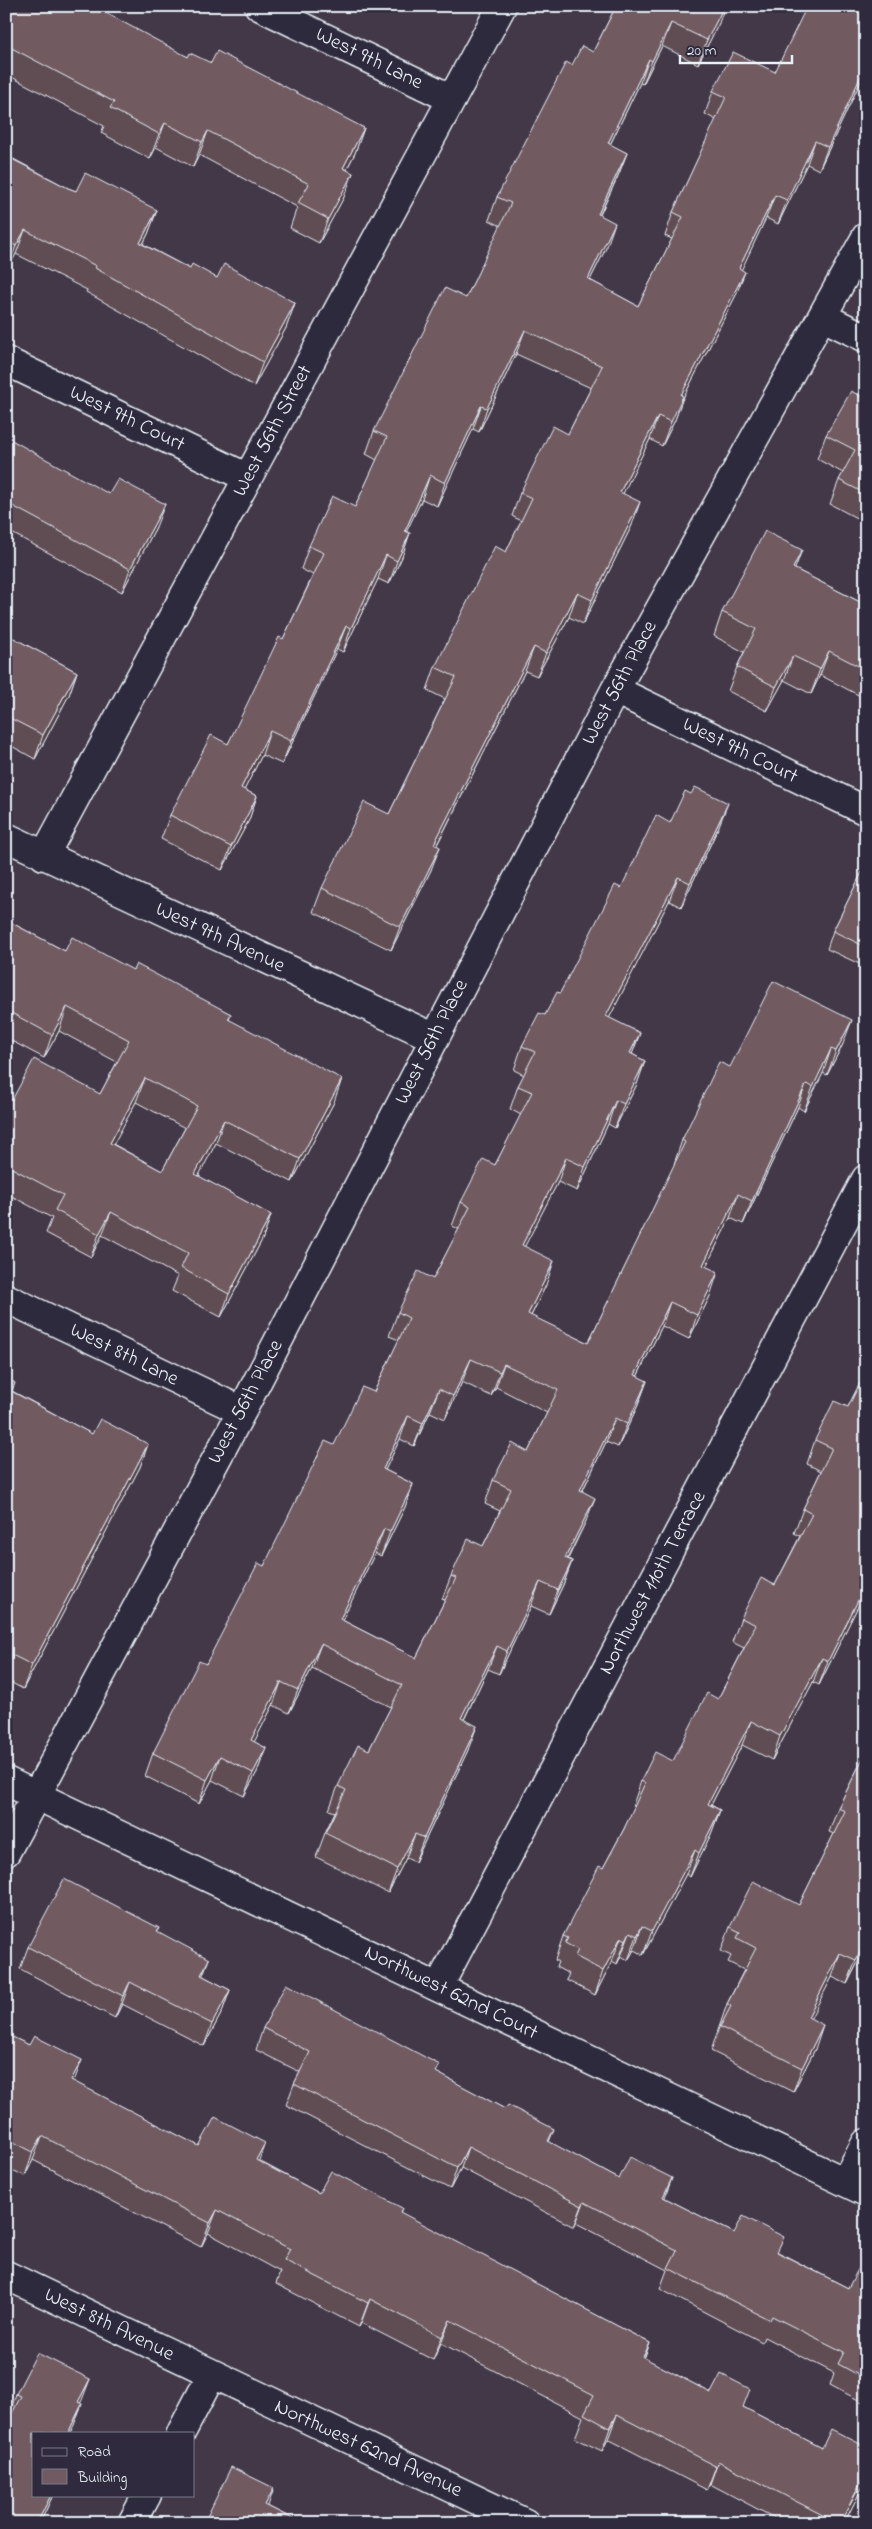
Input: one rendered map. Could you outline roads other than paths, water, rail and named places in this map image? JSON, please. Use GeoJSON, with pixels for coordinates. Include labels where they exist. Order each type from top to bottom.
{"type":"FeatureCollection","features":[{"type":"Feature","properties":{"kind":"street","name":"West 9th Lane"},"geometry":{"type":"LineString","coordinates":[[258,6],[452,99]]}},
{"type":"Feature","properties":{"kind":"street","name":"West 56th Street"},"geometry":{"type":"LineString","coordinates":[[44,856],[502,6]]}},
{"type":"Feature","properties":{"kind":"street","name":"West 56th Place"},"geometry":{"type":"LineString","coordinates":[[6,1852],[242,1411],[615,690],[866,237]]}},
{"type":"Feature","properties":{"kind":"street"},"geometry":{"type":"LineString","coordinates":[[823,317],[866,338]]}},
{"type":"Feature","properties":{"kind":"street","name":"West 9th Court"},"geometry":{"type":"LineString","coordinates":[[6,361],[248,478]]}},
{"type":"Feature","properties":{"kind":"street","name":"West 9th Court"},"geometry":{"type":"LineString","coordinates":[[615,690],[866,811]]}},
{"type":"Feature","properties":{"kind":"street","name":"West 9th Avenue"},"geometry":{"type":"LineString","coordinates":[[6,837],[435,1038]]}},
{"type":"Feature","properties":{"kind":"street","name":"Northwest 110th Terrace"},"geometry":{"type":"LineString","coordinates":[[439,1986],[866,1179]]}},
{"type":"Feature","properties":{"kind":"street","name":"West 8th Lane"},"geometry":{"type":"LineString","coordinates":[[6,1298],[242,1411]]}},
{"type":"Feature","properties":{"kind":"street","name":"Northwest 62nd Court"},"geometry":{"type":"LineString","coordinates":[[6,1781],[439,1986],[856,2187]]}},
{"type":"Feature","properties":{"kind":"street"},"geometry":{"type":"LineString","coordinates":[[856,2187],[866,2143]]}},
{"type":"Feature","properties":{"kind":"street","name":"West 8th Avenue"},"geometry":{"type":"LineString","coordinates":[[6,2275],[212,2374]]}},
{"type":"Feature","properties":{"kind":"street"},"geometry":{"type":"LineString","coordinates":[[182,2432],[212,2374]]}},
{"type":"Feature","properties":{"kind":"street","name":"Northwest 62nd Avenue"},"geometry":{"type":"LineString","coordinates":[[212,2374],[524,2523]]}},
{"type":"Feature","properties":{"kind":"street"},"geometry":{"type":"LineString","coordinates":[[132,2523],[146,2496]]}}]}
